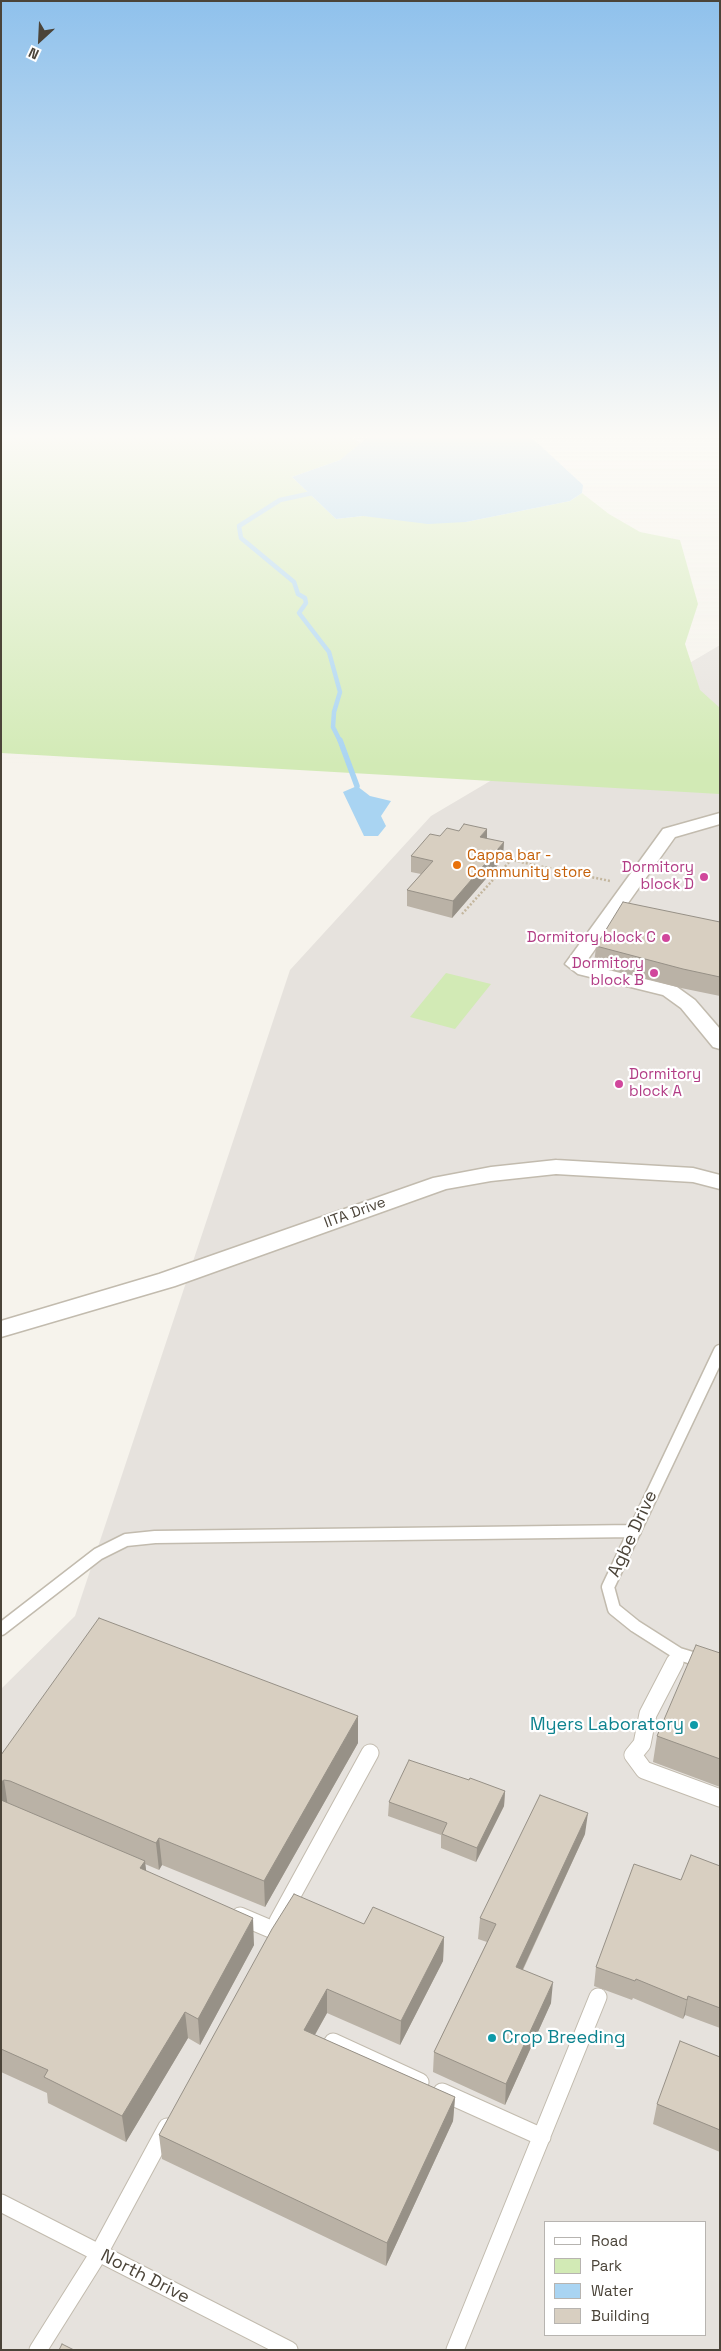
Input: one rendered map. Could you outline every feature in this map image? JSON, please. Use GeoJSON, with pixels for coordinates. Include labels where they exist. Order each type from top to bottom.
{"type":"FeatureCollection","features":[{"type":"Feature","properties":{"kind":"street"},"geometry":{"type":"LineString","coordinates":[[720,818],[669,833],[575,964],[585,970],[670,991],[688,1004],[720,1043]]}},
{"type":"Feature","properties":{"kind":"street","name":"IITA Drive"},"geometry":{"type":"LineString","coordinates":[[1,1329],[168,1280],[441,1183],[492,1174],[556,1167],[693,1175],[720,1182]]}},
{"type":"Feature","properties":{"kind":"lane","name":"Agbe Drive"},"geometry":{"type":"LineString","coordinates":[[720,1350],[608,1587],[614,1609],[635,1626],[679,1654],[720,1666]]}},
{"type":"Feature","properties":{"kind":"lane"},"geometry":{"type":"LineString","coordinates":[[1,1629],[98,1554],[126,1540],[155,1537],[634,1531]]}},
{"type":"Feature","properties":{"kind":"lane"},"geometry":{"type":"LineString","coordinates":[[679,1654],[648,1714],[642,1744],[633,1754],[644,1770],[720,1798]]}},
{"type":"Feature","properties":{"kind":"lane"},"geometry":{"type":"LineString","coordinates":[[264,1948],[370,1753]]}},
{"type":"Feature","properties":{"kind":"lane"},"geometry":{"type":"LineString","coordinates":[[228,1911],[273,1930]]}},
{"type":"Feature","properties":{"kind":"lane"},"geometry":{"type":"LineString","coordinates":[[455,2350],[598,1997]]}},
{"type":"Feature","properties":{"kind":"lane"},"geometry":{"type":"LineString","coordinates":[[333,2042],[542,2138]]}},
{"type":"Feature","properties":{"kind":"lane"},"geometry":{"type":"LineString","coordinates":[[38,2350],[99,2253],[174,2114]]}},
{"type":"Feature","properties":{"kind":"lane","name":"North Drive"},"geometry":{"type":"LineString","coordinates":[[1,2203],[289,2350]]}},
{"type":"Feature","properties":{"kind":"path"},"geometry":{"type":"LineString","coordinates":[[462,914],[511,860],[630,886]]}},
{"type":"Feature","properties":{"kind":"shaded area"},"geometry":{"type":"Polygon","coordinates":[[[720,645],[720,2350],[1,2350],[1,1689],[75,1616],[290,970],[431,816],[720,645]]]}},
{"type":"Feature","properties":{"kind":"green space"},"geometry":{"type":"Polygon","coordinates":[[[1,547],[682,547],[698,604],[685,644],[700,690],[720,708],[720,794],[1,753],[1,547]]]}},
{"type":"Feature","properties":{"kind":"green space"},"geometry":{"type":"Polygon","coordinates":[[[446,973],[491,984],[455,1029],[410,1017],[446,973]]]}},
{"type":"Feature","properties":{"kind":"water"},"geometry":{"type":"Polygon","coordinates":[[[357,786],[370,796],[391,801],[381,816],[386,826],[378,836],[364,836],[343,792],[357,786]]]}},
{"type":"Feature","properties":{"kind":"building"},"geometry":{"type":"Polygon","coordinates":[[[464,824],[487,829],[480,837],[504,842],[453,901],[407,890],[433,861],[411,856],[430,834],[440,836],[447,828],[459,831],[464,824]]]}},
{"type":"Feature","properties":{"kind":"building"},"geometry":{"type":"Polygon","coordinates":[[[623,902],[720,922],[720,977],[596,946],[623,902]]]}},
{"type":"Feature","properties":{"kind":"building"},"geometry":{"type":"Polygon","coordinates":[[[99,1618],[358,1716],[264,1881],[159,1838],[156,1843],[10,1781],[4,1780],[1,1782],[1,1755],[99,1618]]]}},
{"type":"Feature","properties":{"kind":"building"},"geometry":{"type":"Polygon","coordinates":[[[696,1645],[720,1653],[720,1759],[657,1736],[696,1645]]]}},
{"type":"Feature","properties":{"kind":"building"},"geometry":{"type":"Polygon","coordinates":[[[409,1760],[469,1780],[470,1778],[505,1791],[477,1848],[442,1834],[447,1823],[389,1802],[409,1760]]]}},
{"type":"Feature","properties":{"kind":"building"},"geometry":{"type":"Polygon","coordinates":[[[540,1795],[588,1813],[516,1967],[553,1982],[506,2084],[434,2052],[496,1924],[480,1918],[540,1795]]]}},
{"type":"Feature","properties":{"kind":"building"},"geometry":{"type":"Polygon","coordinates":[[[1,1800],[145,1861],[140,1868],[253,1918],[198,2019],[185,2012],[122,2116],[44,2077],[48,2070],[1,2049],[1,1800]]]}},
{"type":"Feature","properties":{"kind":"building"},"geometry":{"type":"Polygon","coordinates":[[[691,1855],[720,1866],[720,2008],[688,1996],[687,2000],[636,1979],[635,1981],[596,1967],[634,1864],[681,1880],[691,1855]]]}},
{"type":"Feature","properties":{"kind":"building"},"geometry":{"type":"Polygon","coordinates":[[[294,1894],[364,1924],[373,1907],[444,1937],[401,2021],[327,1989],[304,2030],[455,2097],[387,2243],[159,2135],[272,1929],[294,1894]]]}},
{"type":"Feature","properties":{"kind":"building"},"geometry":{"type":"Polygon","coordinates":[[[680,2041],[720,2057],[720,2130],[657,2104],[680,2041]]]}},
{"type":"Feature","properties":{"kind":"building"},"geometry":{"type":"Polygon","coordinates":[[[62,2344],[74,2350],[59,2350],[62,2344]]]}},
{"type":"Feature","properties":{"kind":"waterway"},"geometry":{"type":"LineString","coordinates":[[251,547],[294,582],[298,594],[305,598],[306,603],[299,613],[329,652],[340,692],[334,712],[333,727],[340,741]]}},
{"type":"Feature","properties":{"kind":"waterway"},"geometry":{"type":"LineString","coordinates":[[340,740],[357,786]]}},
{"type":"Feature","properties":{"kind":"place","name":"Cappa bar - Community store"},"geometry":{"type":"Point","coordinates":[457,865]}},
{"type":"Feature","properties":{"kind":"place","name":"Dormitory block D"},"geometry":{"type":"Point","coordinates":[704,877]}},
{"type":"Feature","properties":{"kind":"place","name":"Dormitory block C"},"geometry":{"type":"Point","coordinates":[666,938]}},
{"type":"Feature","properties":{"kind":"place","name":"Dormitory block B"},"geometry":{"type":"Point","coordinates":[654,973]}},
{"type":"Feature","properties":{"kind":"place","name":"Dormitory block A"},"geometry":{"type":"Point","coordinates":[619,1084]}},
{"type":"Feature","properties":{"kind":"place","name":"Myers Laboratory"},"geometry":{"type":"Point","coordinates":[694,1725]}},
{"type":"Feature","properties":{"kind":"place","name":"Crop Breeding"},"geometry":{"type":"Point","coordinates":[492,2038]}}]}
